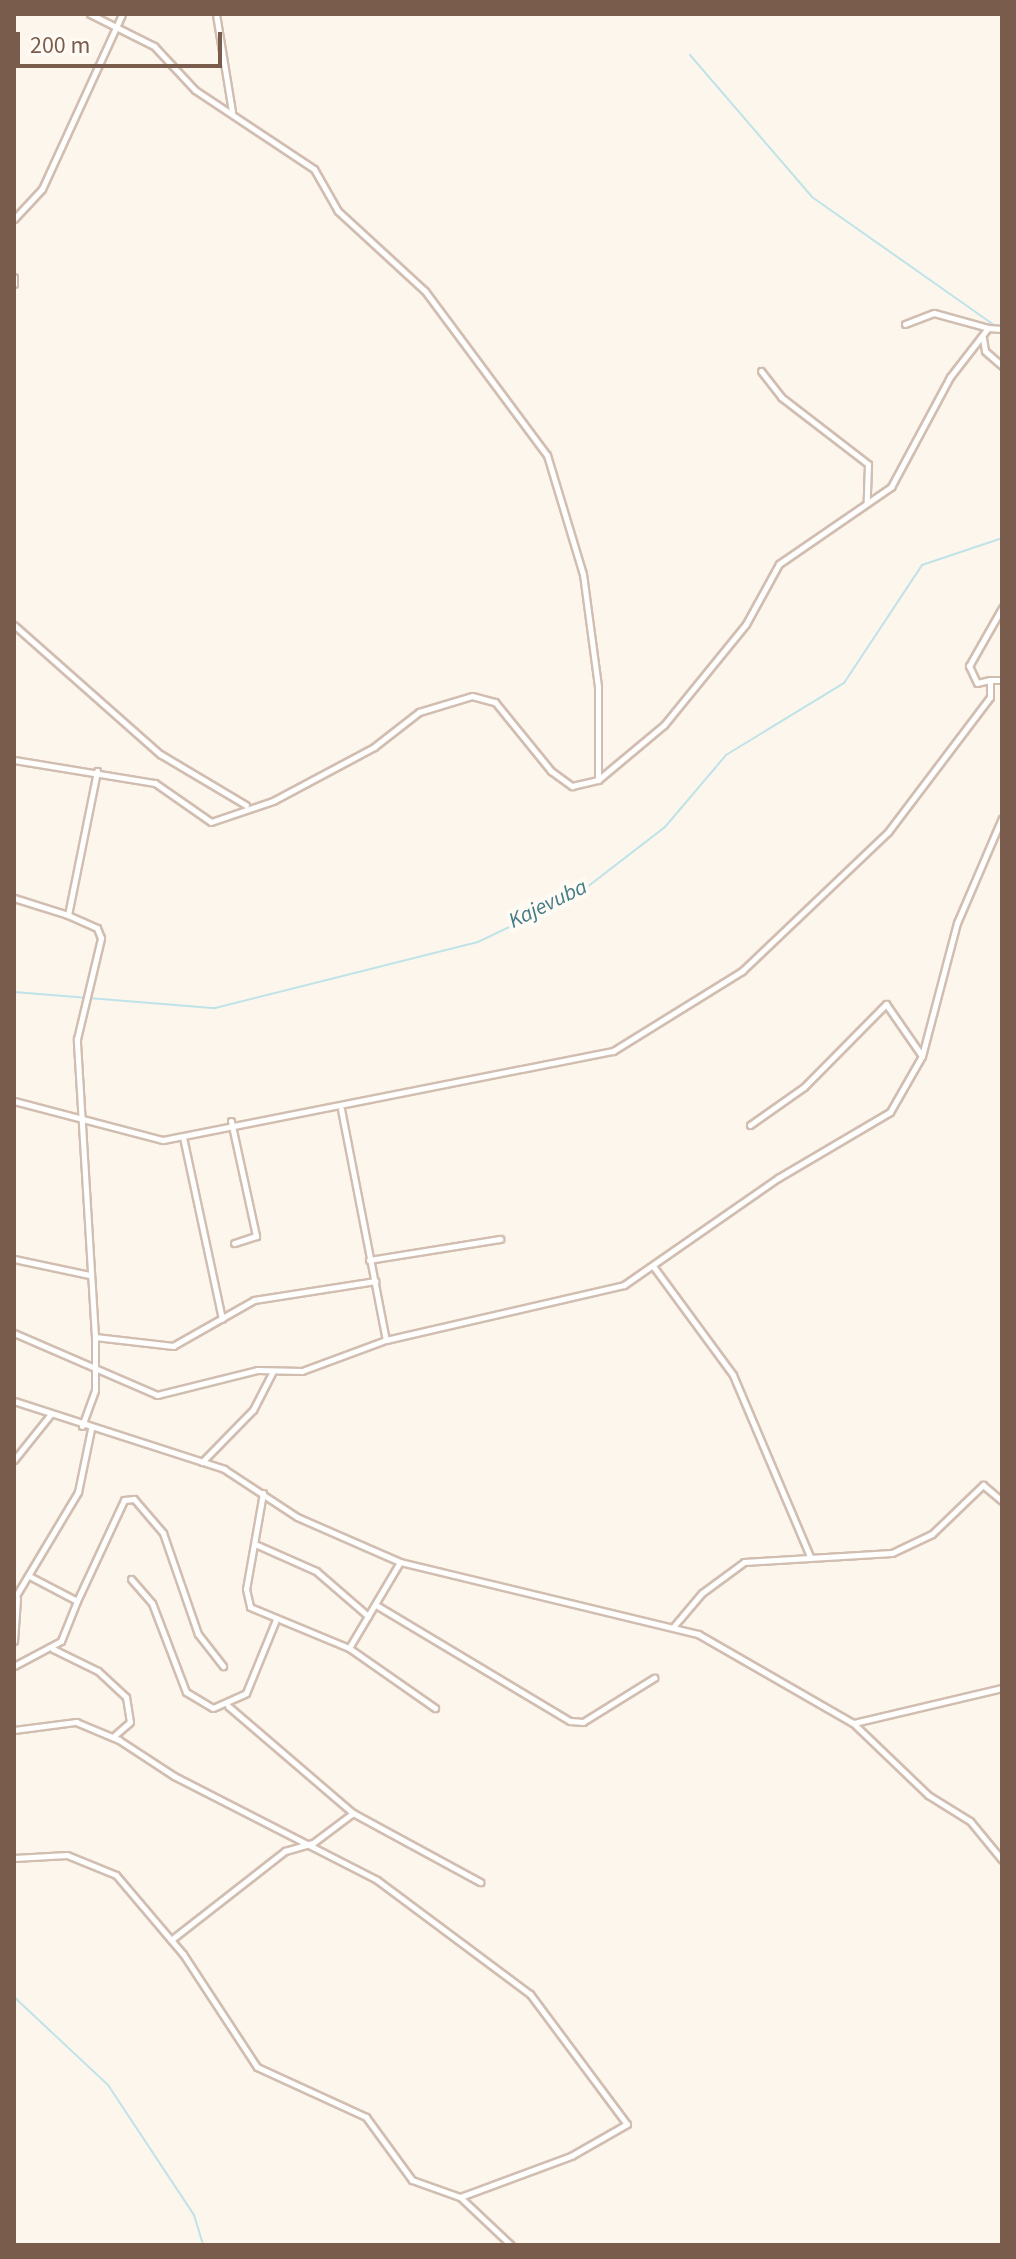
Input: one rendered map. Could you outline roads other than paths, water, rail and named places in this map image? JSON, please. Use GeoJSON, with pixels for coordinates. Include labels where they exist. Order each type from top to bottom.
{"type":"FeatureCollection","features":[{"type":"Feature","properties":{"kind":"street"},"geometry":{"type":"LineString","coordinates":[[90,14],[154,46],[195,90],[314,169],[338,211],[425,291],[547,455],[583,574],[598,687],[598,780]]}},
{"type":"Feature","properties":{"kind":"street"},"geometry":{"type":"LineString","coordinates":[[14,219],[42,189],[122,14]]}},
{"type":"Feature","properties":{"kind":"street"},"geometry":{"type":"LineString","coordinates":[[216,14],[232,113]]}},
{"type":"Feature","properties":{"kind":"street"},"geometry":{"type":"LineString","coordinates":[[14,277],[14,284]]}},
{"type":"Feature","properties":{"kind":"street"},"geometry":{"type":"LineString","coordinates":[[905,324],[934,313],[1002,329]]}},
{"type":"Feature","properties":{"kind":"street"},"geometry":{"type":"LineString","coordinates":[[14,760],[97,771],[155,783],[205,821],[246,805],[273,801],[374,747],[419,712],[472,696],[495,702],[551,771],[572,786],[598,780],[664,725],[746,624],[779,564],[867,503],[911,460],[950,377],[988,328]]}},
{"type":"Feature","properties":{"kind":"street"},"geometry":{"type":"LineString","coordinates":[[983,337],[985,351],[1002,366]]}},
{"type":"Feature","properties":{"kind":"street"},"geometry":{"type":"LineString","coordinates":[[761,371],[781,397],[868,464],[867,503]]}},
{"type":"Feature","properties":{"kind":"street"},"geometry":{"type":"LineString","coordinates":[[1002,608],[969,666],[977,683],[1002,680]]}},
{"type":"Feature","properties":{"kind":"street"},"geometry":{"type":"LineString","coordinates":[[14,625],[160,754],[246,805]]}},
{"type":"Feature","properties":{"kind":"street"},"geometry":{"type":"LineString","coordinates":[[14,1101],[81,1116],[152,1140],[183,1137],[231,1121],[341,1109],[613,1051],[683,1013],[823,900],[888,832],[990,697],[990,680]]}},
{"type":"Feature","properties":{"kind":"street"},"geometry":{"type":"LineString","coordinates":[[68,915],[97,771]]}},
{"type":"Feature","properties":{"kind":"street"},"geometry":{"type":"LineString","coordinates":[[14,1333],[93,1371],[157,1395],[272,1373],[302,1371],[386,1340],[588,1296],[653,1266],[786,1173],[890,1112],[922,1056],[947,983],[949,946],[1002,818]]}},
{"type":"Feature","properties":{"kind":"street"},"geometry":{"type":"LineString","coordinates":[[14,898],[97,928],[101,938],[77,1039],[95,1337],[93,1371],[82,1426]]}},
{"type":"Feature","properties":{"kind":"street"},"geometry":{"type":"LineString","coordinates":[[750,1125],[804,1087],[886,1004],[922,1056]]}},
{"type":"Feature","properties":{"kind":"street"},"geometry":{"type":"LineString","coordinates":[[341,1109],[386,1340]]}},
{"type":"Feature","properties":{"kind":"street"},"geometry":{"type":"LineString","coordinates":[[231,1121],[256,1236],[234,1243]]}},
{"type":"Feature","properties":{"kind":"street"},"geometry":{"type":"LineString","coordinates":[[183,1137],[222,1319]]}},
{"type":"Feature","properties":{"kind":"street"},"geometry":{"type":"LineString","coordinates":[[369,1260],[500,1239]]}},
{"type":"Feature","properties":{"kind":"street"},"geometry":{"type":"LineString","coordinates":[[14,1259],[89,1275]]}},
{"type":"Feature","properties":{"kind":"street"},"geometry":{"type":"LineString","coordinates":[[653,1266],[733,1375],[810,1556]]}},
{"type":"Feature","properties":{"kind":"street"},"geometry":{"type":"LineString","coordinates":[[95,1337],[173,1346],[270,1295],[376,1281]]}},
{"type":"Feature","properties":{"kind":"street"},"geometry":{"type":"LineString","coordinates":[[202,1462],[253,1410],[272,1373]]}},
{"type":"Feature","properties":{"kind":"street"},"geometry":{"type":"LineString","coordinates":[[14,1401],[91,1429],[202,1462],[263,1493],[297,1517],[400,1562],[674,1626],[853,1723],[928,1795],[970,1821],[1002,1860]]}},
{"type":"Feature","properties":{"kind":"street"},"geometry":{"type":"LineString","coordinates":[[14,1460],[50,1415]]}},
{"type":"Feature","properties":{"kind":"street"},"geometry":{"type":"LineString","coordinates":[[14,1641],[15,1598],[31,1577],[78,1492],[91,1429]]}},
{"type":"Feature","properties":{"kind":"street"},"geometry":{"type":"LineString","coordinates":[[674,1626],[702,1593],[744,1562],[892,1553],[914,1544],[983,1485],[1002,1501]]}},
{"type":"Feature","properties":{"kind":"street"},"geometry":{"type":"LineString","coordinates":[[263,1493],[246,1599],[275,1622],[307,1627],[349,1648],[435,1708]]}},
{"type":"Feature","properties":{"kind":"street"},"geometry":{"type":"LineString","coordinates":[[14,1666],[53,1649],[124,1500],[134,1499],[163,1533],[198,1634],[223,1666]]}},
{"type":"Feature","properties":{"kind":"street"},"geometry":{"type":"LineString","coordinates":[[255,1544],[316,1571],[368,1616]]}},
{"type":"Feature","properties":{"kind":"street"},"geometry":{"type":"LineString","coordinates":[[349,1648],[400,1562]]}},
{"type":"Feature","properties":{"kind":"street"},"geometry":{"type":"LineString","coordinates":[[31,1577],[77,1601]]}},
{"type":"Feature","properties":{"kind":"street"},"geometry":{"type":"LineString","coordinates":[[131,1579],[152,1603],[186,1692],[213,1708],[228,1706],[246,1693],[275,1622]]}},
{"type":"Feature","properties":{"kind":"street"},"geometry":{"type":"LineString","coordinates":[[376,1605],[570,1721],[583,1722],[654,1678]]}},
{"type":"Feature","properties":{"kind":"street"},"geometry":{"type":"LineString","coordinates":[[53,1649],[98,1671],[126,1697],[130,1722],[113,1737]]}},
{"type":"Feature","properties":{"kind":"street"},"geometry":{"type":"LineString","coordinates":[[853,1723],[1002,1688]]}},
{"type":"Feature","properties":{"kind":"street"},"geometry":{"type":"LineString","coordinates":[[228,1706],[353,1813],[480,1882]]}},
{"type":"Feature","properties":{"kind":"street"},"geometry":{"type":"LineString","coordinates":[[14,1730],[76,1722],[113,1737],[377,1880],[525,1990],[628,2122],[571,2156],[460,2197]]}},
{"type":"Feature","properties":{"kind":"street"},"geometry":{"type":"LineString","coordinates":[[171,1940],[353,1813]]}},
{"type":"Feature","properties":{"kind":"street"},"geometry":{"type":"LineString","coordinates":[[14,1858],[67,1855],[104,1867],[171,1940],[257,2067],[355,2110],[382,2133],[412,2180],[460,2197],[511,2245]]}},
{"type":"Feature","properties":{"kind":"waterway"},"geometry":{"type":"LineString","coordinates":[[690,55],[812,197],[994,325]]}},
{"type":"Feature","properties":{"kind":"waterway","name":"Kajevuba"},"geometry":{"type":"LineString","coordinates":[[14,992],[215,1008],[478,942],[578,894],[665,827],[726,755],[844,683],[922,565],[1002,538]]}},
{"type":"Feature","properties":{"kind":"waterway"},"geometry":{"type":"LineString","coordinates":[[14,1997],[108,2085],[194,2215],[203,2245]]}}]}
